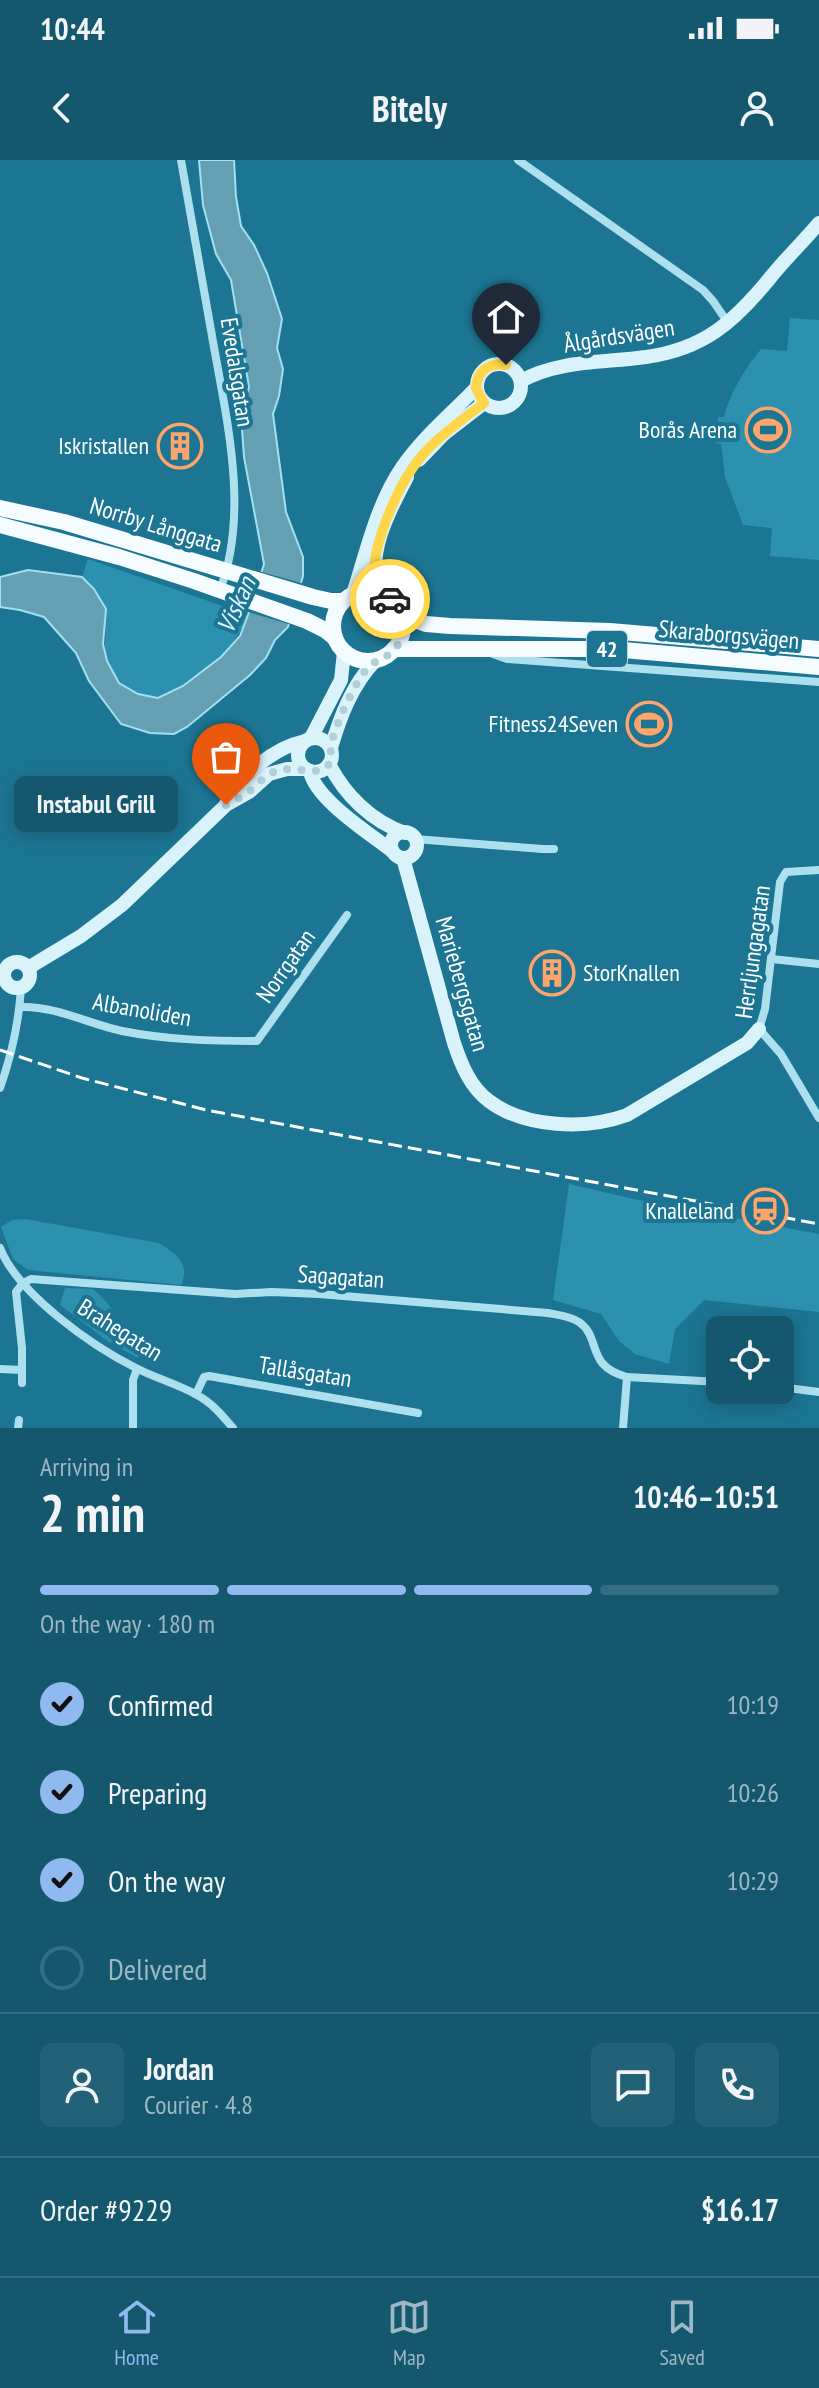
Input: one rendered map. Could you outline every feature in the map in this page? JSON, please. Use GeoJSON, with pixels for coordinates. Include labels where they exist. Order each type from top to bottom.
{"type":"FeatureCollection","features":[{"type":"Feature","properties":{"kind":"main road","name":"Norrby Långgata"},"geometry":{"type":"LineString","coordinates":[[0,508],[64,522],[313,597],[331,601],[348,598]]}},
{"type":"Feature","properties":{"kind":"main road","name":"Norrby Långgata"},"geometry":{"type":"LineString","coordinates":[[0,525],[119,557],[220,590],[307,621],[325,630],[339,645]]}},
{"type":"Feature","properties":{"kind":"main road"},"geometry":{"type":"LineString","coordinates":[[365,591],[381,594],[392,600],[401,615],[402,633],[394,649],[383,658],[358,660],[339,645],[334,619],[348,598],[365,591]]}},
{"type":"Feature","properties":{"kind":"main road","name":"Skaraborgsvägen"},"geometry":{"type":"LineString","coordinates":[[401,615],[426,624],[450,626],[610,631],[819,649]]}},
{"type":"Feature","properties":{"kind":"main road","name":"Skaraborgsvägen"},"geometry":{"type":"LineString","coordinates":[[394,649],[612,649],[819,667]]}},
{"type":"Feature","properties":{"kind":"street","name":"Evedalsgatan"},"geometry":{"type":"LineString","coordinates":[[181,160],[224,404],[236,502],[227,571],[220,590]]}},
{"type":"Feature","properties":{"kind":"street"},"geometry":{"type":"LineString","coordinates":[[518,160],[703,290],[728,323]]}},
{"type":"Feature","properties":{"kind":"street","name":"Ålgårdsvägen"},"geometry":{"type":"LineString","coordinates":[[521,381],[539,372],[564,366],[674,352],[695,345],[728,323],[750,303],[819,223]]}},
{"type":"Feature","properties":{"kind":"street"},"geometry":{"type":"LineString","coordinates":[[348,598],[384,499],[401,468],[432,430],[476,388],[480,374],[491,365],[506,365],[518,374],[521,381],[519,395],[510,405],[497,408],[484,403],[476,388]]}},
{"type":"Feature","properties":{"kind":"street"},"geometry":{"type":"LineString","coordinates":[[381,594],[375,575],[377,550],[388,517],[408,475],[430,447],[484,403]]}},
{"type":"Feature","properties":{"kind":"street"},"geometry":{"type":"LineString","coordinates":[[226,805],[232,793],[261,763],[293,744],[308,740],[323,739],[340,785],[368,812],[410,836],[415,852],[397,854],[331,804],[301,764],[298,754],[308,740],[341,680],[339,645]]}},
{"type":"Feature","properties":{"kind":"street"},"geometry":{"type":"LineString","coordinates":[[485,651],[507,659],[819,682]]}},
{"type":"Feature","properties":{"kind":"street"},"geometry":{"type":"LineString","coordinates":[[28,968],[81,936],[112,912],[226,805],[239,799],[269,774],[287,769],[320,771],[330,756],[339,720],[357,683],[375,661]]}},
{"type":"Feature","properties":{"kind":"street"},"geometry":{"type":"LineString","coordinates":[[397,854],[393,838],[410,836],[554,849]]}},
{"type":"Feature","properties":{"kind":"street","name":"Mariebergsgatan"},"geometry":{"type":"LineString","coordinates":[[397,854],[463,1069],[487,1100],[511,1113],[555,1122],[595,1124],[627,1115],[747,1043],[759,1029]]}},
{"type":"Feature","properties":{"kind":"street","name":"Herrljungagatan"},"geometry":{"type":"LineString","coordinates":[[819,870],[786,872],[780,882],[765,1009],[759,1029],[781,1054],[819,1118]]}},
{"type":"Feature","properties":{"kind":"street","name":"Norrgatan"},"geometry":{"type":"LineString","coordinates":[[257,1041],[347,915]]}},
{"type":"Feature","properties":{"kind":"street"},"geometry":{"type":"LineString","coordinates":[[772,959],[819,964]]}},
{"type":"Feature","properties":{"kind":"street"},"geometry":{"type":"LineString","coordinates":[[0,1088],[21,1007],[21,987],[30,978],[28,968],[21,963],[13,963],[6,968],[2,977],[10,986],[21,987]]}},
{"type":"Feature","properties":{"kind":"street","name":"Albanoliden"},"geometry":{"type":"LineString","coordinates":[[21,1007],[36,1006],[120,1031],[152,1036],[199,1041],[257,1041]]}},
{"type":"Feature","properties":{"kind":"street","name":"Brahegatan"},"geometry":{"type":"LineString","coordinates":[[0,1248],[12,1271],[23,1283],[85,1337],[137,1369],[196,1394],[210,1403],[233,1428]]}},
{"type":"Feature","properties":{"kind":"street","name":"Sagagatan"},"geometry":{"type":"LineString","coordinates":[[23,1283],[31,1279],[235,1294],[319,1294],[548,1313],[578,1321],[585,1328],[600,1362],[608,1370],[627,1377]]}},
{"type":"Feature","properties":{"kind":"street"},"geometry":{"type":"LineString","coordinates":[[22,1383],[16,1292],[23,1283]]}},
{"type":"Feature","properties":{"kind":"street"},"geometry":{"type":"LineString","coordinates":[[0,1369],[22,1370]]}},
{"type":"Feature","properties":{"kind":"street"},"geometry":{"type":"LineString","coordinates":[[133,1428],[133,1380],[137,1369]]}},
{"type":"Feature","properties":{"kind":"street","name":"Tallåsgatan"},"geometry":{"type":"LineString","coordinates":[[196,1394],[204,1377],[209,1376],[418,1413]]}},
{"type":"Feature","properties":{"kind":"street"},"geometry":{"type":"LineString","coordinates":[[623,1428],[627,1377],[706,1381]]}},
{"type":"Feature","properties":{"kind":"street"},"geometry":{"type":"LineString","coordinates":[[794,1389],[819,1392]]}},
{"type":"Feature","properties":{"kind":"shaded area"},"geometry":{"type":"Polygon","coordinates":[[[199,160],[234,160],[241,226],[267,273],[282,319],[277,348],[283,369],[273,414],[286,512],[303,557],[303,576],[288,627],[250,675],[187,727],[174,734],[150,733],[121,724],[89,681],[76,653],[44,617],[0,607],[0,577],[28,570],[82,577],[106,609],[103,644],[107,661],[119,683],[138,694],[158,698],[183,686],[221,657],[240,636],[264,564],[244,457],[241,415],[249,387],[231,280],[216,254],[203,205],[199,160]]]}},
{"type":"Feature","properties":{"kind":"shaded area","name":"Borås Arena"},"geometry":{"type":"Polygon","coordinates":[[[790,318],[819,320],[819,560],[770,556],[772,528],[743,525],[725,477],[721,444],[716,443],[718,417],[724,417],[734,390],[761,349],[787,351],[790,318]]]}},
{"type":"Feature","properties":{"kind":"shaded area"},"geometry":{"type":"Polygon","coordinates":[[[88,559],[248,615],[229,647],[203,672],[166,695],[142,696],[126,687],[109,665],[102,613],[94,593],[82,577],[88,559]]]}},
{"type":"Feature","properties":{"kind":"shaded area"},"geometry":{"type":"Polygon","coordinates":[[[569,1184],[819,1234],[819,1312],[704,1300],[675,1329],[669,1364],[635,1354],[619,1341],[601,1314],[553,1300],[569,1184]]]}},
{"type":"Feature","properties":{"kind":"shaded area"},"geometry":{"type":"Polygon","coordinates":[[[25,1219],[159,1243],[180,1260],[184,1278],[181,1285],[28,1270],[13,1259],[1,1227],[12,1220],[25,1219]]]}},
{"type":"Feature","properties":{"kind":"shaded area"},"geometry":{"type":"Polygon","coordinates":[[[65,1288],[93,1289],[101,1296],[120,1328],[131,1335],[140,1352],[138,1358],[109,1342],[60,1305],[65,1288]]]}},
{"type":"Feature","properties":{"kind":"pier"},"geometry":{"type":"Polygon","coordinates":[[[258,571],[305,584],[292,625],[245,611],[258,571]]]}},
{"type":"Feature","properties":{"kind":"railway"},"geometry":{"type":"LineString","coordinates":[[0,1050],[82,1078],[206,1110],[819,1224]]}},
{"type":"Feature","properties":{"kind":"way so far"},"geometry":{"type":"LineString","coordinates":[[226,805],[278,770],[320,771],[329,764],[339,720],[357,683],[366,669],[394,649],[401,637],[401,615],[390,599]]}},
{"type":"Feature","properties":{"kind":"place","name":"Borås Arena"},"geometry":{"type":"Point","coordinates":[768,430]}},
{"type":"Feature","properties":{"kind":"place","name":"Iskristallen"},"geometry":{"type":"Point","coordinates":[180,446]}},
{"type":"Feature","properties":{"kind":"place","name":"Fitness24Seven"},"geometry":{"type":"Point","coordinates":[649,724]}},
{"type":"Feature","properties":{"kind":"place","name":"Instabul Grill"},"geometry":{"type":"Point","coordinates":[226,805]}},
{"type":"Feature","properties":{"kind":"place","name":"StorKnallen"},"geometry":{"type":"Point","coordinates":[552,973]}},
{"type":"Feature","properties":{"kind":"place","name":"Knalleland"},"geometry":{"type":"Point","coordinates":[765,1211]}},
{"type":"Feature","properties":{"kind":"route"},"geometry":{"type":"LineString","coordinates":[[390,599],[381,594],[377,586],[377,550],[402,486],[430,447],[484,403],[476,388],[485,368],[499,363],[506,365]]}},
{"type":"Feature","properties":{"kind":"water label","name":"Viskan"},"geometry":{"type":"Point","coordinates":[236,605]}}]}
